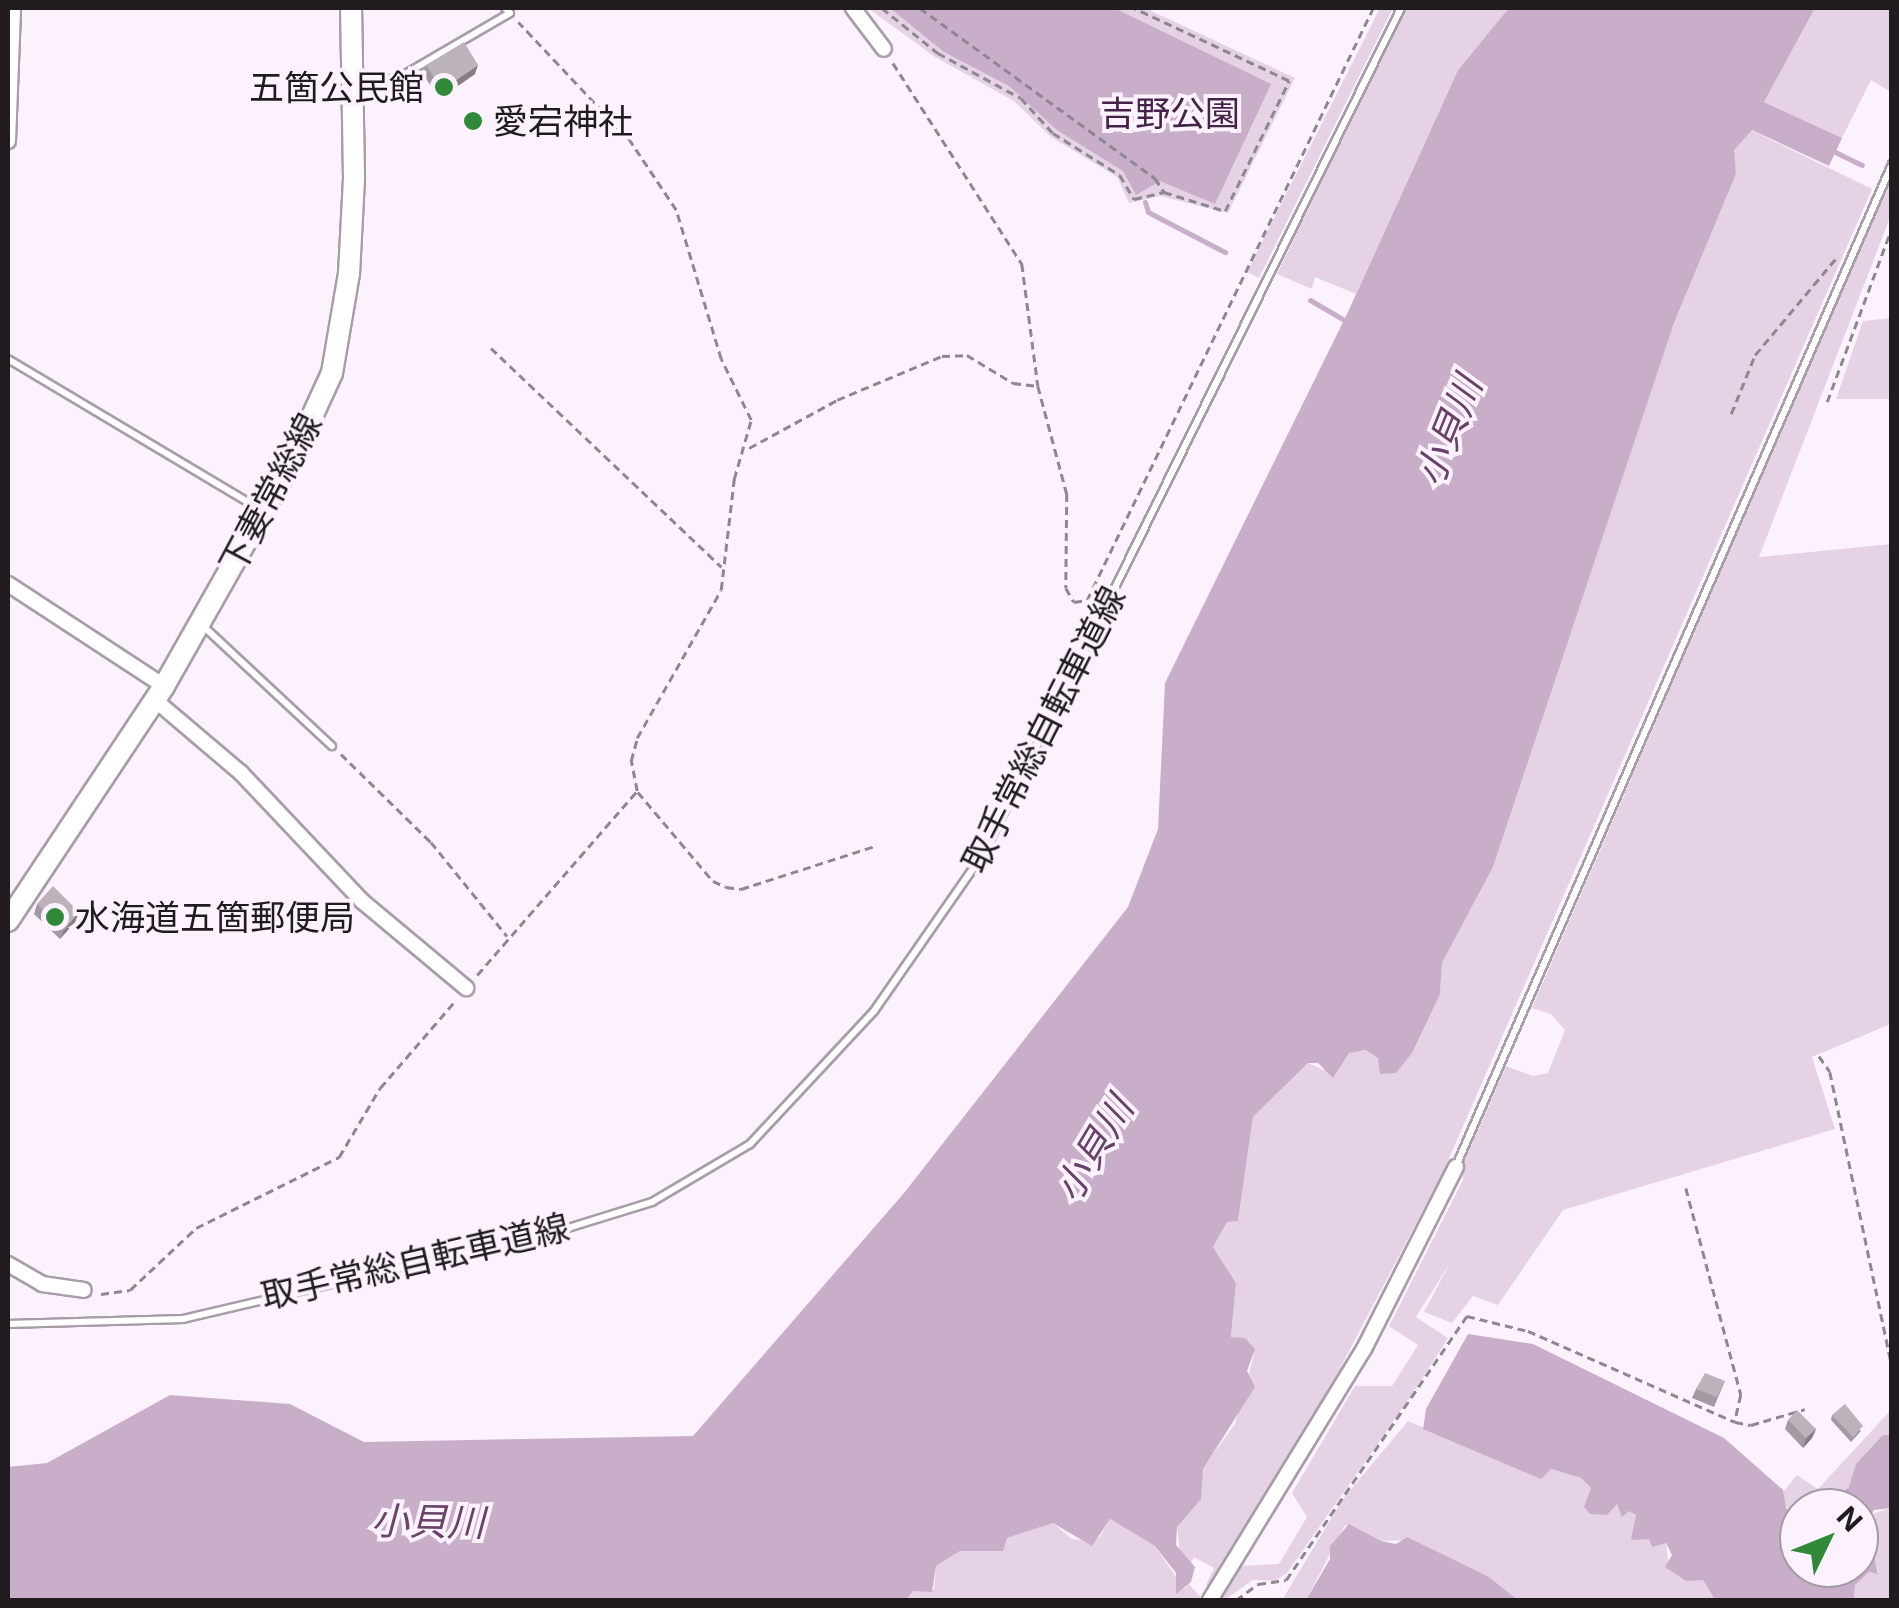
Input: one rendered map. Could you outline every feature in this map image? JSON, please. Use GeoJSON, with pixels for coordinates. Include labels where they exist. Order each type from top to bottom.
{"type":"FeatureCollection","features":[{"type":"Feature","properties":{"kind":"main road","name":"下妻常総線"},"geometry":{"type":"LineString","coordinates":[[8,921],[160,693],[262,510],[332,372],[349,274],[351,8]]}},
{"type":"Feature","properties":{"kind":"street"},"geometry":{"type":"LineString","coordinates":[[8,141],[13,8]]}},
{"type":"Feature","properties":{"kind":"street"},"geometry":{"type":"LineString","coordinates":[[852,8],[884,48]]}},
{"type":"Feature","properties":{"kind":"street"},"geometry":{"type":"LineString","coordinates":[[8,584],[160,693],[362,902],[466,988]]}},
{"type":"Feature","properties":{"kind":"street"},"geometry":{"type":"LineString","coordinates":[[1210,1600],[1364,1349],[1456,1167]]}},
{"type":"Feature","properties":{"kind":"street"},"geometry":{"type":"LineString","coordinates":[[8,1264],[42,1284],[84,1290]]}},
{"type":"Feature","properties":{"kind":"lane","name":"取手常総自転車道線"},"geometry":{"type":"LineString","coordinates":[[8,1324],[183,1319],[554,1232],[652,1202],[750,1144],[874,1011],[984,853],[1401,8]]}},
{"type":"Feature","properties":{"kind":"lane"},"geometry":{"type":"LineString","coordinates":[[351,86],[400,77],[508,10]]}},
{"type":"Feature","properties":{"kind":"lane"},"geometry":{"type":"LineString","coordinates":[[1456,1167],[1853,244],[1892,164]]}},
{"type":"Feature","properties":{"kind":"lane"},"geometry":{"type":"LineString","coordinates":[[8,359],[262,510]]}},
{"type":"Feature","properties":{"kind":"lane"},"geometry":{"type":"LineString","coordinates":[[200,623],[332,746]]}},
{"type":"Feature","properties":{"kind":"path"},"geometry":{"type":"LineString","coordinates":[[882,8],[938,54],[1020,98],[1053,132],[1120,175],[1134,199],[1164,192],[1224,211],[1289,81],[1133,8]]}},
{"type":"Feature","properties":{"kind":"path"},"geometry":{"type":"LineString","coordinates":[[920,8],[1156,178],[1164,192]]}},
{"type":"Feature","properties":{"kind":"path"},"geometry":{"type":"LineString","coordinates":[[884,48],[1022,264],[1038,386],[1067,494],[1066,588],[1074,602],[1087,600],[1373,8]]}},
{"type":"Feature","properties":{"kind":"path"},"geometry":{"type":"LineString","coordinates":[[508,10],[630,140],[676,210],[721,359],[751,420],[734,479],[721,590],[636,738],[631,761],[637,791],[714,881],[726,887],[741,889],[875,846]]}},
{"type":"Feature","properties":{"kind":"path"},"geometry":{"type":"LineString","coordinates":[[1827,402],[1892,227]]}},
{"type":"Feature","properties":{"kind":"path"},"geometry":{"type":"LineString","coordinates":[[1732,414],[1754,355],[1853,244]]}},
{"type":"Feature","properties":{"kind":"path"},"geometry":{"type":"LineString","coordinates":[[491,348],[724,569]]}},
{"type":"Feature","properties":{"kind":"path"},"geometry":{"type":"LineString","coordinates":[[745,450],[837,400],[942,356],[967,355],[1013,384],[1038,386]]}},
{"type":"Feature","properties":{"kind":"path"},"geometry":{"type":"LineString","coordinates":[[332,746],[431,842],[509,938]]}},
{"type":"Feature","properties":{"kind":"path"},"geometry":{"type":"LineString","coordinates":[[84,1290],[106,1296],[130,1290],[196,1228],[340,1157],[380,1088],[637,791]]}},
{"type":"Feature","properties":{"kind":"path"},"geometry":{"type":"LineString","coordinates":[[1819,1056],[1830,1072],[1892,1367]]}},
{"type":"Feature","properties":{"kind":"path"},"geometry":{"type":"LineString","coordinates":[[1686,1188],[1741,1395],[1735,1422]]}},
{"type":"Feature","properties":{"kind":"path"},"geometry":{"type":"LineString","coordinates":[[1236,1600],[1258,1584],[1286,1580],[1467,1316],[1528,1331],[1735,1422],[1751,1425],[1805,1409]]}},
{"type":"Feature","properties":{"kind":"green space","name":"吉野公園"},"geometry":{"type":"Polygon","coordinates":[[[868,8],[1145,8],[1295,78],[1228,213],[1160,196],[1129,203],[1117,177],[1051,137],[1014,101],[935,57],[868,8]]]}},
{"type":"Feature","properties":{"kind":"green space"},"geometry":{"type":"Polygon","coordinates":[[[1380,8],[1393,8],[1259,278],[1247,272],[1380,8]]]}},
{"type":"Feature","properties":{"kind":"green space"},"geometry":{"type":"Polygon","coordinates":[[[1405,8],[1509,8],[1458,70],[1356,294],[1315,277],[1312,289],[1277,274],[1405,8]]]}},
{"type":"Feature","properties":{"kind":"green space"},"geometry":{"type":"Polygon","coordinates":[[[1815,8],[1891,8],[1891,92],[1871,80],[1842,138],[1764,102],[1815,8]]]}},
{"type":"Feature","properties":{"kind":"green space"},"geometry":{"type":"Polygon","coordinates":[[[1751,130],[1872,189],[1443,1172],[1337,1374],[1211,1588],[1206,1585],[1214,1568],[1194,1557],[1190,1564],[1180,1555],[1177,1527],[1196,1501],[1202,1469],[1235,1424],[1254,1355],[1245,1339],[1231,1337],[1236,1283],[1213,1247],[1227,1222],[1238,1221],[1253,1117],[1308,1063],[1324,1070],[1349,1052],[1367,1050],[1379,1058],[1403,1056],[1440,994],[1442,963],[1493,867],[1674,323],[1736,174],[1733,150],[1751,130]]]}},
{"type":"Feature","properties":{"kind":"green space"},"geometry":{"type":"Polygon","coordinates":[[[1891,177],[1891,215],[1759,557],[1891,544],[1891,1024],[1812,1057],[1835,1129],[1563,1210],[1498,1305],[1473,1296],[1452,1323],[1424,1312],[1450,1263],[1416,1317],[1448,1338],[1411,1396],[1287,1573],[1275,1581],[1253,1580],[1224,1600],[1219,1597],[1240,1566],[1279,1564],[1307,1517],[1292,1493],[1355,1386],[1392,1386],[1418,1345],[1389,1326],[1463,1180],[1462,1167],[1506,1066],[1533,1076],[1548,1073],[1565,1030],[1551,1014],[1532,1008],[1891,177]]]}},
{"type":"Feature","properties":{"kind":"green space"},"geometry":{"type":"Polygon","coordinates":[[[1891,318],[1891,399],[1836,399],[1863,321],[1891,318]]]}},
{"type":"Feature","properties":{"kind":"green space"},"geometry":{"type":"Polygon","coordinates":[[[1891,1410],[1891,1435],[1871,1448],[1849,1487],[1819,1488],[1891,1410]]]}},
{"type":"Feature","properties":{"kind":"green space"},"geometry":{"type":"Polygon","coordinates":[[[1408,1421],[1541,1478],[1551,1469],[1581,1478],[1591,1488],[1587,1506],[1621,1504],[1621,1516],[1629,1510],[1636,1515],[1633,1534],[1666,1543],[1668,1561],[1703,1580],[1715,1600],[1518,1600],[1489,1577],[1409,1540],[1381,1541],[1345,1525],[1306,1600],[1282,1600],[1343,1499],[1408,1421]]]}},
{"type":"Feature","properties":{"kind":"green space"},"geometry":{"type":"Polygon","coordinates":[[[1797,1475],[1816,1488],[1786,1488],[1797,1475]]]}},
{"type":"Feature","properties":{"kind":"green space"},"geometry":{"type":"Polygon","coordinates":[[[1891,1508],[1890,1600],[1854,1600],[1855,1588],[1879,1588],[1879,1512],[1891,1508]]]}},
{"type":"Feature","properties":{"kind":"green space"},"geometry":{"type":"Polygon","coordinates":[[[1110,1519],[1155,1546],[1184,1589],[1189,1584],[1203,1600],[906,1600],[913,1591],[934,1590],[936,1566],[960,1551],[1002,1551],[1007,1538],[1053,1523],[1072,1539],[1089,1541],[1099,1538],[1110,1519]]]}},
{"type":"Feature","properties":{"kind":"water","name":"吉野公園"},"geometry":{"type":"Polygon","coordinates":[[[890,8],[1114,8],[1271,84],[1215,204],[1160,181],[1136,195],[1123,171],[1057,130],[1009,86],[944,52],[890,8]]]}},
{"type":"Feature","properties":{"kind":"water","name":"小貝川"},"geometry":{"type":"Polygon","coordinates":[[[1509,8],[1815,8],[1764,102],[1842,138],[1829,166],[1752,130],[1734,150],[1736,174],[1674,323],[1493,867],[1442,963],[1440,994],[1412,1053],[1396,1073],[1380,1074],[1378,1058],[1366,1050],[1349,1053],[1333,1078],[1318,1063],[1308,1063],[1253,1117],[1238,1221],[1227,1222],[1213,1247],[1236,1283],[1231,1337],[1245,1338],[1255,1349],[1247,1371],[1255,1387],[1203,1469],[1201,1499],[1177,1527],[1176,1545],[1195,1567],[1191,1582],[1176,1594],[1176,1573],[1155,1546],[1110,1519],[1092,1546],[1053,1523],[1007,1538],[1003,1551],[960,1551],[936,1566],[932,1592],[913,1591],[906,1600],[8,1600],[8,1467],[47,1463],[170,1395],[290,1404],[364,1442],[693,1436],[904,1193],[1128,907],[1158,829],[1165,683],[1348,312],[1458,70],[1509,8]]]}},
{"type":"Feature","properties":{"kind":"water"},"geometry":{"type":"Polygon","coordinates":[[[1468,1334],[1533,1344],[1724,1438],[1781,1488],[1779,1588],[1855,1588],[1854,1600],[1715,1600],[1703,1580],[1686,1581],[1665,1567],[1672,1555],[1666,1543],[1652,1547],[1649,1539],[1631,1540],[1636,1515],[1629,1511],[1622,1517],[1617,1504],[1607,1515],[1590,1514],[1584,1507],[1591,1488],[1581,1478],[1551,1469],[1541,1479],[1423,1429],[1426,1409],[1468,1334]]]}},
{"type":"Feature","properties":{"kind":"water"},"geometry":{"type":"Polygon","coordinates":[[[1883,1435],[1891,1435],[1891,1508],[1879,1509],[1879,1488],[1848,1488],[1856,1464],[1883,1435]]]}},
{"type":"Feature","properties":{"kind":"water"},"geometry":{"type":"Polygon","coordinates":[[[1349,1524],[1381,1541],[1396,1544],[1407,1537],[1489,1577],[1518,1600],[1306,1600],[1330,1559],[1330,1546],[1349,1524]]]}},
{"type":"Feature","properties":{"kind":"building","name":"五箇公民館"},"geometry":{"type":"Polygon","coordinates":[[[464,42],[478,65],[442,90],[426,65],[464,42]]]}},
{"type":"Feature","properties":{"kind":"building"},"geometry":{"type":"Polygon","coordinates":[[[53,886],[79,912],[64,930],[37,904],[53,886]]]}},
{"type":"Feature","properties":{"kind":"building"},"geometry":{"type":"Polygon","coordinates":[[[1705,1373],[1725,1381],[1717,1397],[1696,1389],[1705,1373]]]}},
{"type":"Feature","properties":{"kind":"building"},"geometry":{"type":"Polygon","coordinates":[[[1845,1404],[1863,1426],[1853,1437],[1832,1415],[1845,1404]]]}},
{"type":"Feature","properties":{"kind":"building"},"geometry":{"type":"Polygon","coordinates":[[[1797,1410],[1816,1429],[1806,1438],[1788,1420],[1797,1410]]]}},
{"type":"Feature","properties":{"kind":"waterway"},"geometry":{"type":"LineString","coordinates":[[1833,151],[1862,165]]}},
{"type":"Feature","properties":{"kind":"waterway"},"geometry":{"type":"LineString","coordinates":[[1145,202],[1148,212],[1225,252]]}},
{"type":"Feature","properties":{"kind":"waterway"},"geometry":{"type":"LineString","coordinates":[[1310,300],[1346,321]]}},
{"type":"Feature","properties":{"kind":"place","name":"五箇公民館"},"geometry":{"type":"Point","coordinates":[444,87]}},
{"type":"Feature","properties":{"kind":"place","name":"愛宕神社"},"geometry":{"type":"Point","coordinates":[473,121]}},
{"type":"Feature","properties":{"kind":"place","name":"水海道五箇郵便局"},"geometry":{"type":"Point","coordinates":[55,917]}}]}
